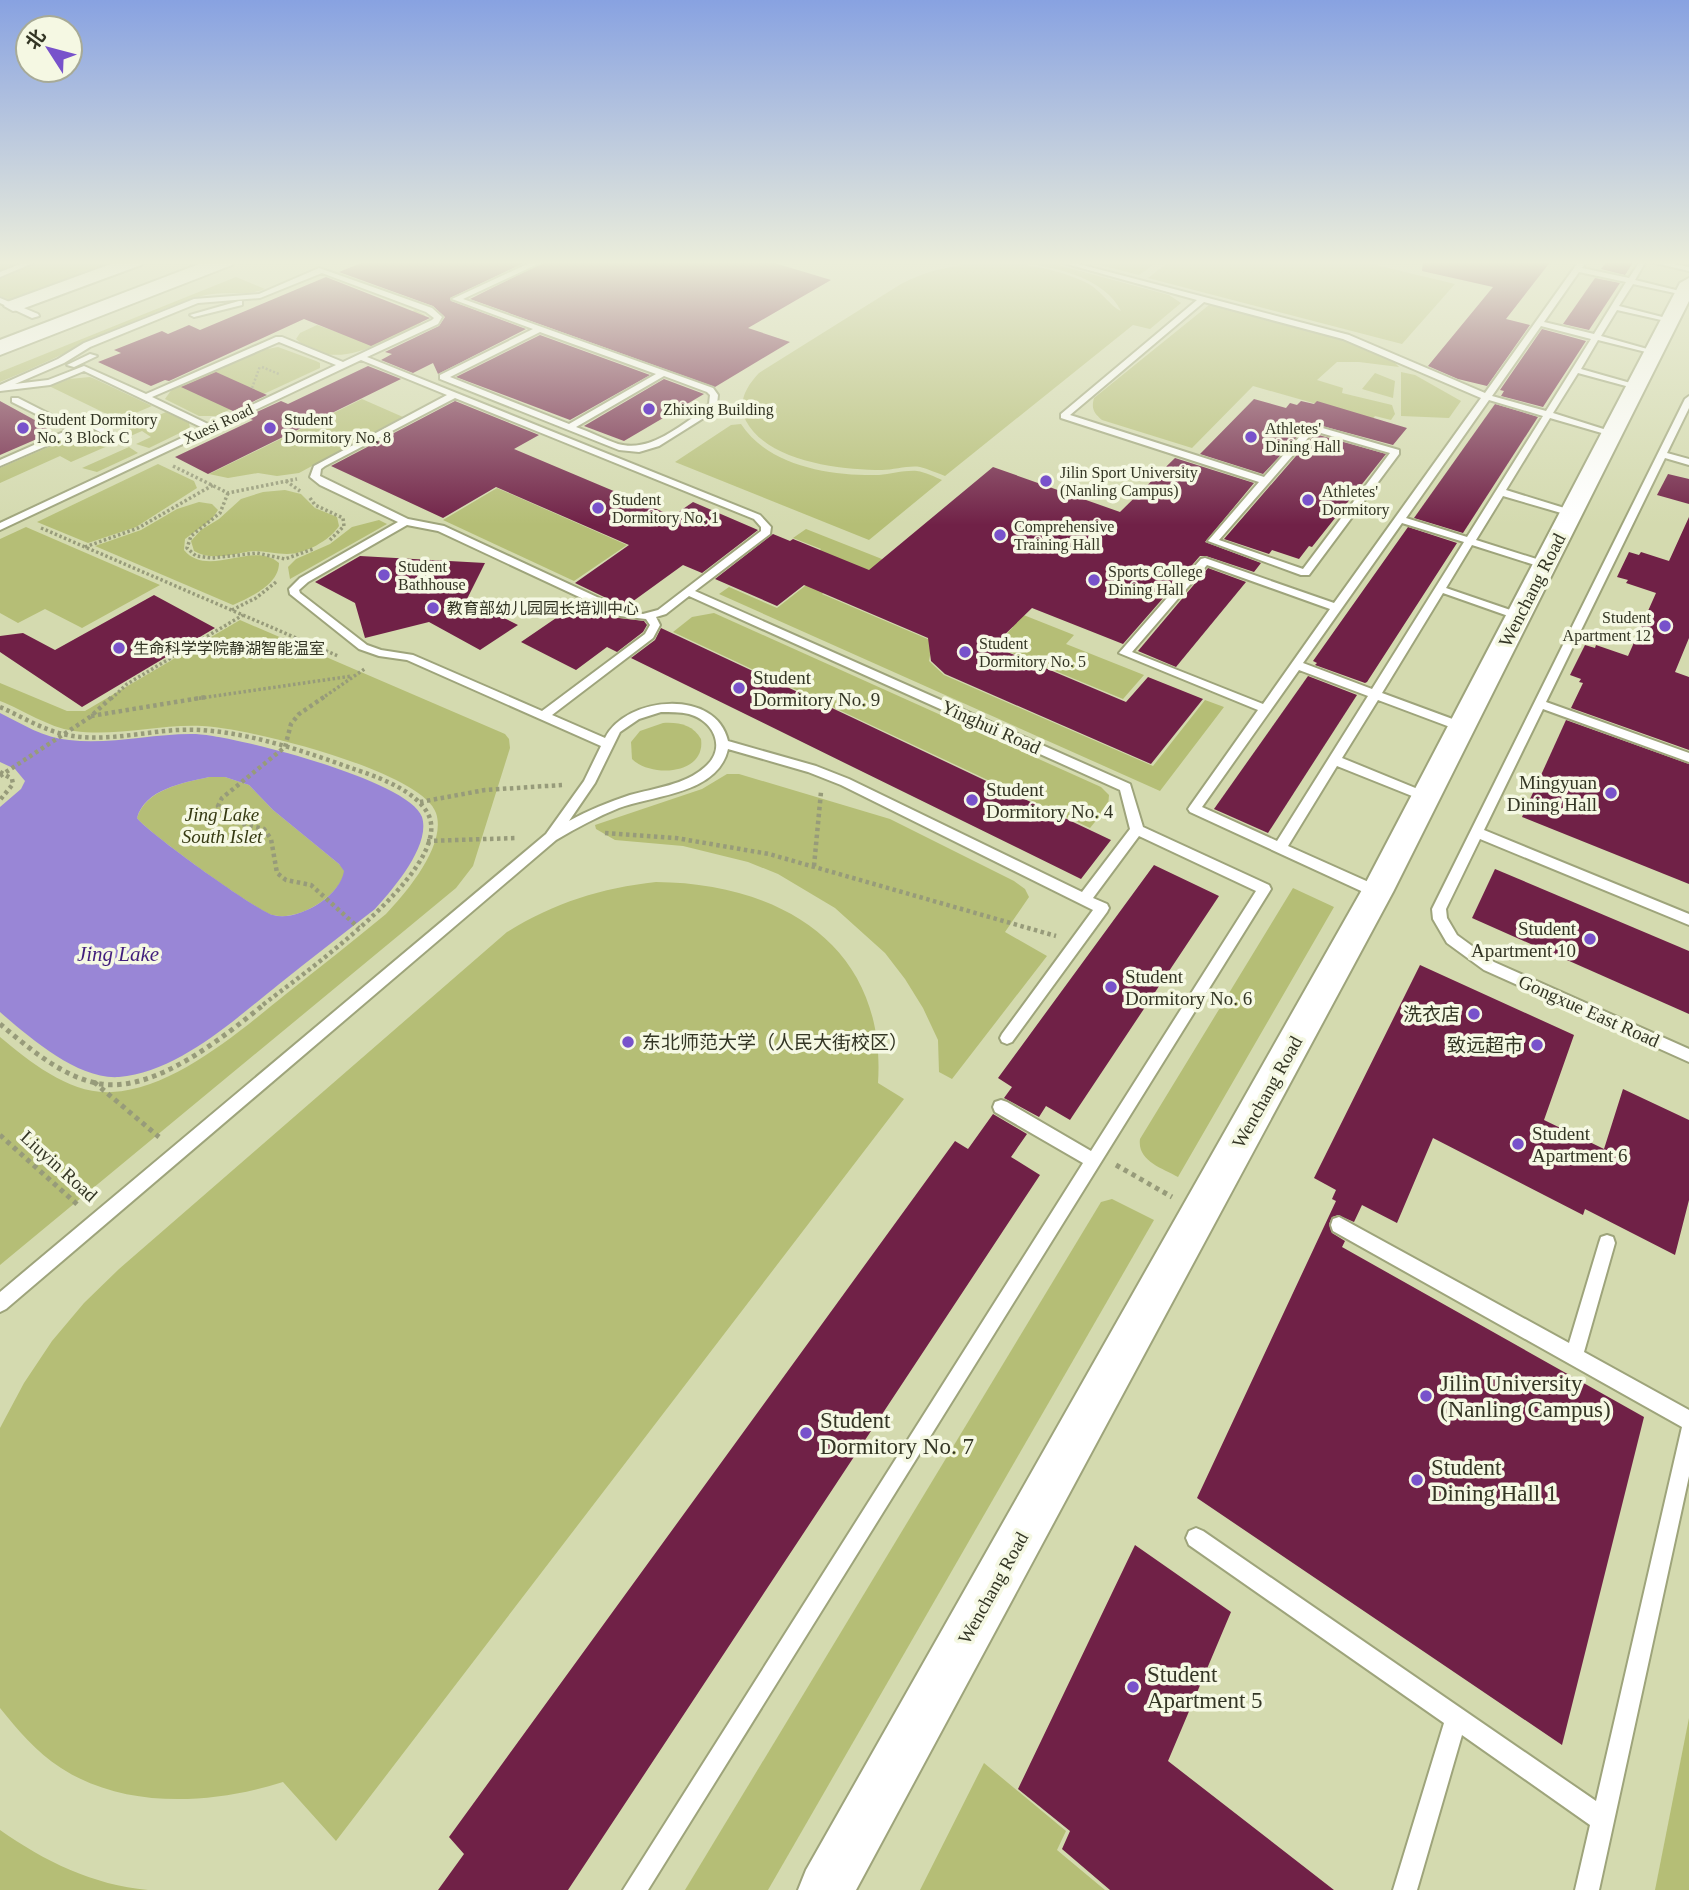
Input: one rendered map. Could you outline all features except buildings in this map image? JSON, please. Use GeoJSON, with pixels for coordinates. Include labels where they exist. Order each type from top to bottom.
{"type":"FeatureCollection","features":[{"type":"Feature","properties":{"kind":"street","name":"Wenchang Road"},"geometry":{"type":"LineString","coordinates":[[826,1890],[1377,892],[1655,349]]}},
{"type":"Feature","properties":{"kind":"lane"},"geometry":{"type":"LineString","coordinates":[[0,388],[61,361],[80,349]]}},
{"type":"Feature","properties":{"kind":"lane"},"geometry":{"type":"LineString","coordinates":[[146,397],[254,349]]}},
{"type":"Feature","properties":{"kind":"lane"},"geometry":{"type":"LineString","coordinates":[[304,349],[343,365]]}},
{"type":"Feature","properties":{"kind":"lane","name":"Xuesi Road"},"geometry":{"type":"LineString","coordinates":[[0,527],[377,349]]}},
{"type":"Feature","properties":{"kind":"lane"},"geometry":{"type":"LineString","coordinates":[[499,349],[443,377],[619,447],[639,449],[656,444],[711,408],[713,392],[596,349]]}},
{"type":"Feature","properties":{"kind":"lane"},"geometry":{"type":"LineString","coordinates":[[1143,349],[1064,416],[1265,481]]}},
{"type":"Feature","properties":{"kind":"lane"},"geometry":{"type":"LineString","coordinates":[[1377,349],[1487,397],[1612,433]]}},
{"type":"Feature","properties":{"kind":"lane"},"geometry":{"type":"LineString","coordinates":[[1377,892],[1194,809],[1521,349]]}},
{"type":"Feature","properties":{"kind":"lane"},"geometry":{"type":"LineString","coordinates":[[1280,848],[1589,349]]}},
{"type":"Feature","properties":{"kind":"lane"},"geometry":{"type":"LineString","coordinates":[[1642,349],[1654,352]]}},
{"type":"Feature","properties":{"kind":"lane"},"geometry":{"type":"LineString","coordinates":[[0,388],[33,380],[93,356]]}},
{"type":"Feature","properties":{"kind":"lane"},"geometry":{"type":"LineString","coordinates":[[360,357],[454,395],[763,522],[765,532],[762,538],[662,612],[650,616],[624,614],[441,528],[405,522],[323,483],[315,473],[328,460],[454,395]]}},
{"type":"Feature","properties":{"kind":"lane"},"geometry":{"type":"LineString","coordinates":[[0,388],[39,385],[84,368],[210,428]]}},
{"type":"Feature","properties":{"kind":"lane"},"geometry":{"type":"LineString","coordinates":[[1576,370],[1637,386]]}},
{"type":"Feature","properties":{"kind":"lane"},"geometry":{"type":"LineString","coordinates":[[570,427],[663,373]]}},
{"type":"Feature","properties":{"kind":"lane"},"geometry":{"type":"LineString","coordinates":[[1689,399],[1475,832],[1689,920]]}},
{"type":"Feature","properties":{"kind":"lane"},"geometry":{"type":"LineString","coordinates":[[15,400],[74,430]]}},
{"type":"Feature","properties":{"kind":"lane"},"geometry":{"type":"LineString","coordinates":[[0,463],[90,424],[110,434]]}},
{"type":"Feature","properties":{"kind":"lane"},"geometry":{"type":"LineString","coordinates":[[1312,428],[1396,452],[1304,573],[1213,541],[1265,481],[1312,428]]}},
{"type":"Feature","properties":{"kind":"lane"},"geometry":{"type":"LineString","coordinates":[[1662,454],[1689,462]]}},
{"type":"Feature","properties":{"kind":"lane"},"geometry":{"type":"LineString","coordinates":[[1501,492],[1571,513]]}},
{"type":"Feature","properties":{"kind":"lane"},"geometry":{"type":"LineString","coordinates":[[1400,519],[1545,565]]}},
{"type":"Feature","properties":{"kind":"lane"},"geometry":{"type":"LineString","coordinates":[[405,522],[304,580],[294,589],[295,594],[363,647],[379,653],[408,657],[608,744]]}},
{"type":"Feature","properties":{"kind":"lane"},"geometry":{"type":"LineString","coordinates":[[1265,709],[1125,653],[1205,561],[1337,608]]}},
{"type":"Feature","properties":{"kind":"lane"},"geometry":{"type":"LineString","coordinates":[[1440,589],[1518,616]]}},
{"type":"Feature","properties":{"kind":"lane","name":"Yinghui Road"},"geometry":{"type":"LineString","coordinates":[[688,592],[1126,787],[1137,830]]}},
{"type":"Feature","properties":{"kind":"lane"},"geometry":{"type":"LineString","coordinates":[[543,716],[649,636],[655,625],[650,616]]}},
{"type":"Feature","properties":{"kind":"lane"},"geometry":{"type":"LineString","coordinates":[[1297,665],[1462,727]]}},
{"type":"Feature","properties":{"kind":"lane"},"geometry":{"type":"LineString","coordinates":[[1539,703],[1689,758]]}},
{"type":"Feature","properties":{"kind":"lane"},"geometry":{"type":"LineString","coordinates":[[0,1303],[551,837],[599,811],[697,779],[717,763],[724,744],[718,726],[710,719],[675,708],[661,708],[635,716],[615,730],[589,783],[551,837]]}},
{"type":"Feature","properties":{"kind":"lane"},"geometry":{"type":"LineString","coordinates":[[724,744],[845,782],[1102,908],[1007,1038]]}},
{"type":"Feature","properties":{"kind":"lane"},"geometry":{"type":"LineString","coordinates":[[1335,760],[1426,797]]}},
{"type":"Feature","properties":{"kind":"lane"},"geometry":{"type":"LineString","coordinates":[[635,1890],[1264,888],[1137,830],[1084,899]]}},
{"type":"Feature","properties":{"kind":"lane","name":"Gongxue East Road"},"geometry":{"type":"LineString","coordinates":[[1475,832],[1442,900],[1440,919],[1452,939],[1489,966],[1689,1056]]}},
{"type":"Feature","properties":{"kind":"lane"},"geometry":{"type":"LineString","coordinates":[[1001,1107],[1095,1157]]}},
{"type":"Feature","properties":{"kind":"lane"},"geometry":{"type":"LineString","coordinates":[[1339,1225],[1689,1420]]}},
{"type":"Feature","properties":{"kind":"lane"},"geometry":{"type":"LineString","coordinates":[[1574,1356],[1608,1243]]}},
{"type":"Feature","properties":{"kind":"lane"},"geometry":{"type":"LineString","coordinates":[[1587,1890],[1689,1433]]}},
{"type":"Feature","properties":{"kind":"lane"},"geometry":{"type":"LineString","coordinates":[[1196,1538],[1603,1820]]}},
{"type":"Feature","properties":{"kind":"lane"},"geometry":{"type":"LineString","coordinates":[[1405,1890],[1456,1718]]}},
{"type":"Feature","properties":{"kind":"path"},"geometry":{"type":"LineString","coordinates":[[238,356],[303,384]]}},
{"type":"Feature","properties":{"kind":"path"},"geometry":{"type":"LineString","coordinates":[[110,434],[165,406]]}},
{"type":"Feature","properties":{"kind":"path"},"geometry":{"type":"LineString","coordinates":[[151,455],[228,493],[315,473]]}},
{"type":"Feature","properties":{"kind":"path"},"geometry":{"type":"LineString","coordinates":[[286,481],[308,496],[315,505],[343,518],[344,526],[327,542]]}},
{"type":"Feature","properties":{"kind":"path"},"geometry":{"type":"LineString","coordinates":[[84,547],[145,525],[213,485]]}},
{"type":"Feature","properties":{"kind":"path"},"geometry":{"type":"LineString","coordinates":[[228,493],[218,517],[191,536],[187,548],[191,553],[212,558],[267,554],[285,559],[319,547]]}},
{"type":"Feature","properties":{"kind":"path"},"geometry":{"type":"LineString","coordinates":[[17,519],[342,657]]}},
{"type":"Feature","properties":{"kind":"path"},"geometry":{"type":"LineString","coordinates":[[284,568],[285,559]]}},
{"type":"Feature","properties":{"kind":"path"},"geometry":{"type":"LineString","coordinates":[[232,610],[256,598],[281,576]]}},
{"type":"Feature","properties":{"kind":"path"},"geometry":{"type":"LineString","coordinates":[[1,774],[90,717],[127,684],[243,615]]}},
{"type":"Feature","properties":{"kind":"path"},"geometry":{"type":"LineString","coordinates":[[359,928],[311,885],[286,880],[277,873],[271,839],[264,829],[230,821],[218,806],[222,798],[285,747],[291,724],[299,714],[367,668],[408,657]]}},
{"type":"Feature","properties":{"kind":"path"},"geometry":{"type":"LineString","coordinates":[[354,663],[367,668]]}},
{"type":"Feature","properties":{"kind":"path"},"geometry":{"type":"LineString","coordinates":[[90,717],[143,706],[355,676]]}},
{"type":"Feature","properties":{"kind":"path"},"geometry":{"type":"LineString","coordinates":[[0,707],[64,735],[89,737],[197,730],[233,733],[354,768],[420,802],[429,815],[427,841],[400,890],[359,928],[203,1050],[142,1078],[116,1085],[93,1082],[65,1070],[26,1045],[0,1024]]}},
{"type":"Feature","properties":{"kind":"path"},"geometry":{"type":"LineString","coordinates":[[814,866],[822,773]]}},
{"type":"Feature","properties":{"kind":"path"},"geometry":{"type":"LineString","coordinates":[[0,800],[13,784],[12,779],[1,774]]}},
{"type":"Feature","properties":{"kind":"path"},"geometry":{"type":"LineString","coordinates":[[420,802],[485,790],[589,783]]}},
{"type":"Feature","properties":{"kind":"path"},"geometry":{"type":"LineString","coordinates":[[427,841],[609,833],[676,838],[769,854],[1077,942]]}},
{"type":"Feature","properties":{"kind":"path"},"geometry":{"type":"LineString","coordinates":[[93,1082],[178,1153]]}},
{"type":"Feature","properties":{"kind":"path","name":"Liuyin Road"},"geometry":{"type":"LineString","coordinates":[[0,1135],[97,1222]]}},
{"type":"Feature","properties":{"kind":"path"},"geometry":{"type":"LineString","coordinates":[[1095,1157],[1200,1213]]}},
{"type":"Feature","properties":{"kind":"green space"},"geometry":{"type":"Polygon","coordinates":[[[57,349],[73,349],[0,382],[0,372],[57,349]]]}},
{"type":"Feature","properties":{"kind":"green space"},"geometry":{"type":"Polygon","coordinates":[[[284,349],[320,363],[320,368],[216,416],[199,416],[165,399],[172,389],[262,350],[284,349]]]}},
{"type":"Feature","properties":{"kind":"green space"},"geometry":{"type":"Polygon","coordinates":[[[312,349],[364,349],[343,355],[312,349]]]}},
{"type":"Feature","properties":{"kind":"green space"},"geometry":{"type":"Polygon","coordinates":[[[797,349],[1103,349],[945,476],[920,467],[865,470],[827,465],[788,455],[771,446],[756,435],[743,414],[744,395],[759,373],[797,349]]]}},
{"type":"Feature","properties":{"kind":"green space"},"geometry":{"type":"Polygon","coordinates":[[[1154,349],[1368,349],[1399,367],[1337,362],[1317,380],[1343,388],[1342,393],[1392,405],[1395,414],[1391,420],[1375,416],[1369,424],[1327,407],[1253,386],[1192,448],[1102,420],[1093,408],[1094,398],[1154,349]]]}},
{"type":"Feature","properties":{"kind":"green space"},"geometry":{"type":"Polygon","coordinates":[[[1401,372],[1415,375],[1461,401],[1449,418],[1401,416],[1401,372]]]}},
{"type":"Feature","properties":{"kind":"green space"},"geometry":{"type":"Polygon","coordinates":[[[1375,373],[1395,381],[1393,398],[1362,389],[1375,373]]]}},
{"type":"Feature","properties":{"kind":"green space"},"geometry":{"type":"Polygon","coordinates":[[[90,377],[152,406],[119,420],[49,386],[69,379],[90,377]]]}},
{"type":"Feature","properties":{"kind":"green space"},"geometry":{"type":"Polygon","coordinates":[[[362,399],[403,417],[299,473],[277,476],[258,473],[228,478],[209,474],[362,399]]]}},
{"type":"Feature","properties":{"kind":"green space"},"geometry":{"type":"Polygon","coordinates":[[[166,412],[189,423],[190,428],[149,448],[136,444],[151,437],[142,431],[126,438],[117,434],[166,412]]]}},
{"type":"Feature","properties":{"kind":"green space"},"geometry":{"type":"Polygon","coordinates":[[[741,424],[753,439],[768,450],[803,466],[861,475],[917,471],[942,480],[869,540],[675,462],[731,425],[741,424]]]}},
{"type":"Feature","properties":{"kind":"green space"},"geometry":{"type":"Polygon","coordinates":[[[95,429],[119,441],[71,462],[60,456],[0,483],[0,468],[95,429]]]}},
{"type":"Feature","properties":{"kind":"green space"},"geometry":{"type":"Polygon","coordinates":[[[129,447],[138,453],[97,472],[82,468],[129,447]]]}},
{"type":"Feature","properties":{"kind":"green space"},"geometry":{"type":"Polygon","coordinates":[[[158,464],[194,481],[197,488],[136,527],[88,543],[37,522],[158,464]]]}},
{"type":"Feature","properties":{"kind":"green space"},"geometry":{"type":"Polygon","coordinates":[[[497,488],[627,545],[574,581],[443,520],[497,488]]]}},
{"type":"Feature","properties":{"kind":"green space"},"geometry":{"type":"Polygon","coordinates":[[[285,490],[301,494],[315,508],[337,517],[339,526],[335,532],[309,549],[294,553],[254,551],[209,556],[194,551],[191,541],[241,499],[263,492],[285,490]]]}},
{"type":"Feature","properties":{"kind":"green space"},"geometry":{"type":"Polygon","coordinates":[[[199,502],[212,504],[218,510],[212,519],[185,539],[184,550],[194,558],[218,561],[257,555],[279,563],[278,571],[269,584],[233,605],[95,546],[141,530],[177,509],[199,502]]]}},
{"type":"Feature","properties":{"kind":"green space"},"geometry":{"type":"Polygon","coordinates":[[[379,520],[387,524],[290,579],[288,567],[296,559],[330,544],[352,527],[379,520]]]}},
{"type":"Feature","properties":{"kind":"green space"},"geometry":{"type":"Polygon","coordinates":[[[26,527],[160,585],[82,628],[45,609],[18,623],[0,613],[0,539],[26,527]]]}},
{"type":"Feature","properties":{"kind":"green space"},"geometry":{"type":"Polygon","coordinates":[[[806,529],[1074,635],[1066,644],[1144,675],[1123,699],[995,646],[1013,627],[818,552],[821,549],[793,538],[806,529]]]}},
{"type":"Feature","properties":{"kind":"green space"},"geometry":{"type":"Polygon","coordinates":[[[810,582],[827,589],[822,594],[937,643],[931,650],[929,661],[944,675],[1153,766],[1205,700],[1224,707],[1160,791],[719,594],[729,587],[777,608],[810,582]]]}},
{"type":"Feature","properties":{"kind":"green space"},"geometry":{"type":"Polygon","coordinates":[[[714,613],[1101,787],[1109,795],[1108,806],[1090,828],[673,632],[692,617],[714,613]]]}},
{"type":"Feature","properties":{"kind":"green space"},"geometry":{"type":"Polygon","coordinates":[[[240,620],[505,734],[510,748],[473,866],[456,888],[0,1265],[0,1037],[52,1075],[81,1088],[112,1092],[159,1081],[205,1056],[227,1040],[386,914],[423,868],[436,839],[436,813],[424,797],[400,782],[330,754],[255,734],[202,726],[106,732],[74,731],[45,722],[0,701],[0,683],[67,711],[85,711],[240,620]]]}},
{"type":"Feature","properties":{"kind":"green space"},"geometry":{"type":"Polygon","coordinates":[[[663,723],[685,725],[694,730],[701,739],[700,751],[695,760],[676,770],[664,771],[641,765],[632,759],[631,742],[640,731],[663,723]]]}},
{"type":"Feature","properties":{"kind":"green space"},"geometry":{"type":"Polygon","coordinates":[[[727,774],[739,774],[890,819],[1025,889],[1029,897],[1005,932],[1047,956],[952,1079],[939,1072],[938,1040],[905,979],[885,953],[835,908],[778,874],[748,862],[683,846],[615,840],[596,829],[595,825],[702,789],[727,774]]]}},
{"type":"Feature","properties":{"kind":"green space","name":"Jing Lake South Islet"},"geometry":{"type":"Polygon","coordinates":[[[209,777],[225,777],[249,785],[273,810],[339,864],[345,871],[327,898],[294,915],[272,915],[203,870],[137,818],[148,800],[157,794],[177,785],[209,777]]]}},
{"type":"Feature","properties":{"kind":"green space"},"geometry":{"type":"Polygon","coordinates":[[[656,882],[702,885],[745,895],[784,910],[817,932],[845,959],[865,994],[876,1035],[878,1083],[904,1099],[336,1841],[283,1782],[228,1795],[170,1799],[141,1797],[86,1782],[52,1762],[35,1748],[0,1708],[0,1428],[24,1383],[52,1341],[84,1303],[119,1269],[507,932],[578,898],[616,888],[656,882]]]}},
{"type":"Feature","properties":{"kind":"green space"},"geometry":{"type":"Polygon","coordinates":[[[1293,888],[1334,907],[1178,1177],[1146,1158],[1140,1147],[1140,1139],[1293,888]]]}},
{"type":"Feature","properties":{"kind":"green space"},"geometry":{"type":"Polygon","coordinates":[[[1112,1199],[1154,1220],[768,1890],[685,1890],[1101,1202],[1112,1199]]]}},
{"type":"Feature","properties":{"kind":"green space"},"geometry":{"type":"Polygon","coordinates":[[[1689,1718],[1689,1890],[1655,1890],[1689,1718]]]}},
{"type":"Feature","properties":{"kind":"green space"},"geometry":{"type":"Polygon","coordinates":[[[984,1763],[1066,1831],[1057,1850],[1105,1890],[920,1890],[984,1763]]]}},
{"type":"Feature","properties":{"kind":"green space"},"geometry":{"type":"Polygon","coordinates":[[[0,1830],[34,1852],[70,1870],[108,1883],[148,1890],[0,1890],[0,1830]]]}},
{"type":"Feature","properties":{"kind":"water","name":"Jing Lake"},"geometry":{"type":"Polygon","coordinates":[[[0,713],[42,733],[69,740],[101,741],[180,734],[216,737],[319,762],[387,789],[410,803],[422,817],[421,841],[408,867],[375,909],[224,1028],[184,1055],[163,1065],[141,1073],[119,1077],[103,1076],[87,1072],[55,1055],[0,1012],[0,807],[21,789],[25,781],[15,769],[0,762],[0,713]],[[209,777],[166,789],[148,800],[137,818],[203,870],[273,915],[294,915],[305,911],[335,890],[344,871],[339,864],[273,810],[249,785],[225,777],[209,777]]]}},
{"type":"Feature","properties":{"kind":"place","name":"Zhixing Building"},"geometry":{"type":"Point","coordinates":[649,409]}},
{"type":"Feature","properties":{"kind":"place","name":"Student Dormitory No. 3 Block C"},"geometry":{"type":"Point","coordinates":[23,428]}},
{"type":"Feature","properties":{"kind":"place","name":"Student Dormitory No. 8"},"geometry":{"type":"Point","coordinates":[270,428]}},
{"type":"Feature","properties":{"kind":"place","name":"Athletes' Dining Hall"},"geometry":{"type":"Point","coordinates":[1251,437]}},
{"type":"Feature","properties":{"kind":"place","name":"Jilin Sport University (Nanling Campus)"},"geometry":{"type":"Point","coordinates":[1046,481]}},
{"type":"Feature","properties":{"kind":"place","name":"Athletes' Dormitory"},"geometry":{"type":"Point","coordinates":[1308,500]}},
{"type":"Feature","properties":{"kind":"place","name":"Student Dormitory No. 1"},"geometry":{"type":"Point","coordinates":[598,508]}},
{"type":"Feature","properties":{"kind":"place","name":"Comprehensive Training Hall"},"geometry":{"type":"Point","coordinates":[1000,535]}},
{"type":"Feature","properties":{"kind":"place","name":"Student Bathhouse"},"geometry":{"type":"Point","coordinates":[384,575]}},
{"type":"Feature","properties":{"kind":"place","name":"Sports College Dining Hall"},"geometry":{"type":"Point","coordinates":[1094,580]}},
{"type":"Feature","properties":{"kind":"place","name":"教育部幼儿园园长培训中心"},"geometry":{"type":"Point","coordinates":[433,608]}},
{"type":"Feature","properties":{"kind":"place","name":"Student Apartment 12"},"geometry":{"type":"Point","coordinates":[1665,626]}},
{"type":"Feature","properties":{"kind":"place","name":"生命科学学院静湖智能温室"},"geometry":{"type":"Point","coordinates":[119,648]}},
{"type":"Feature","properties":{"kind":"place","name":"Student Dormitory No. 5"},"geometry":{"type":"Point","coordinates":[965,652]}},
{"type":"Feature","properties":{"kind":"place","name":"Student Dormitory No. 9"},"geometry":{"type":"Point","coordinates":[739,688]}},
{"type":"Feature","properties":{"kind":"place","name":"Mingyuan Dining Hall"},"geometry":{"type":"Point","coordinates":[1611,793]}},
{"type":"Feature","properties":{"kind":"place","name":"Student Dormitory No. 4"},"geometry":{"type":"Point","coordinates":[972,800]}},
{"type":"Feature","properties":{"kind":"place","name":"Student Apartment 10"},"geometry":{"type":"Point","coordinates":[1590,939]}},
{"type":"Feature","properties":{"kind":"place","name":"Student Dormitory No. 6"},"geometry":{"type":"Point","coordinates":[1111,987]}},
{"type":"Feature","properties":{"kind":"place","name":"洗衣店"},"geometry":{"type":"Point","coordinates":[1474,1014]}},
{"type":"Feature","properties":{"kind":"place","name":"东北师范大学（人民大街校区）"},"geometry":{"type":"Point","coordinates":[628,1042]}},
{"type":"Feature","properties":{"kind":"place","name":"致远超市"},"geometry":{"type":"Point","coordinates":[1537,1045]}},
{"type":"Feature","properties":{"kind":"place","name":"Student Apartment 6"},"geometry":{"type":"Point","coordinates":[1518,1144]}},
{"type":"Feature","properties":{"kind":"place","name":"Jilin University (Nanling Campus)"},"geometry":{"type":"Point","coordinates":[1426,1396]}},
{"type":"Feature","properties":{"kind":"place","name":"Student Dormitory No. 7"},"geometry":{"type":"Point","coordinates":[806,1433]}},
{"type":"Feature","properties":{"kind":"place","name":"Student Dining Hall 1"},"geometry":{"type":"Point","coordinates":[1417,1480]}},
{"type":"Feature","properties":{"kind":"place","name":"Student Apartment 5"},"geometry":{"type":"Point","coordinates":[1133,1687]}}]}
